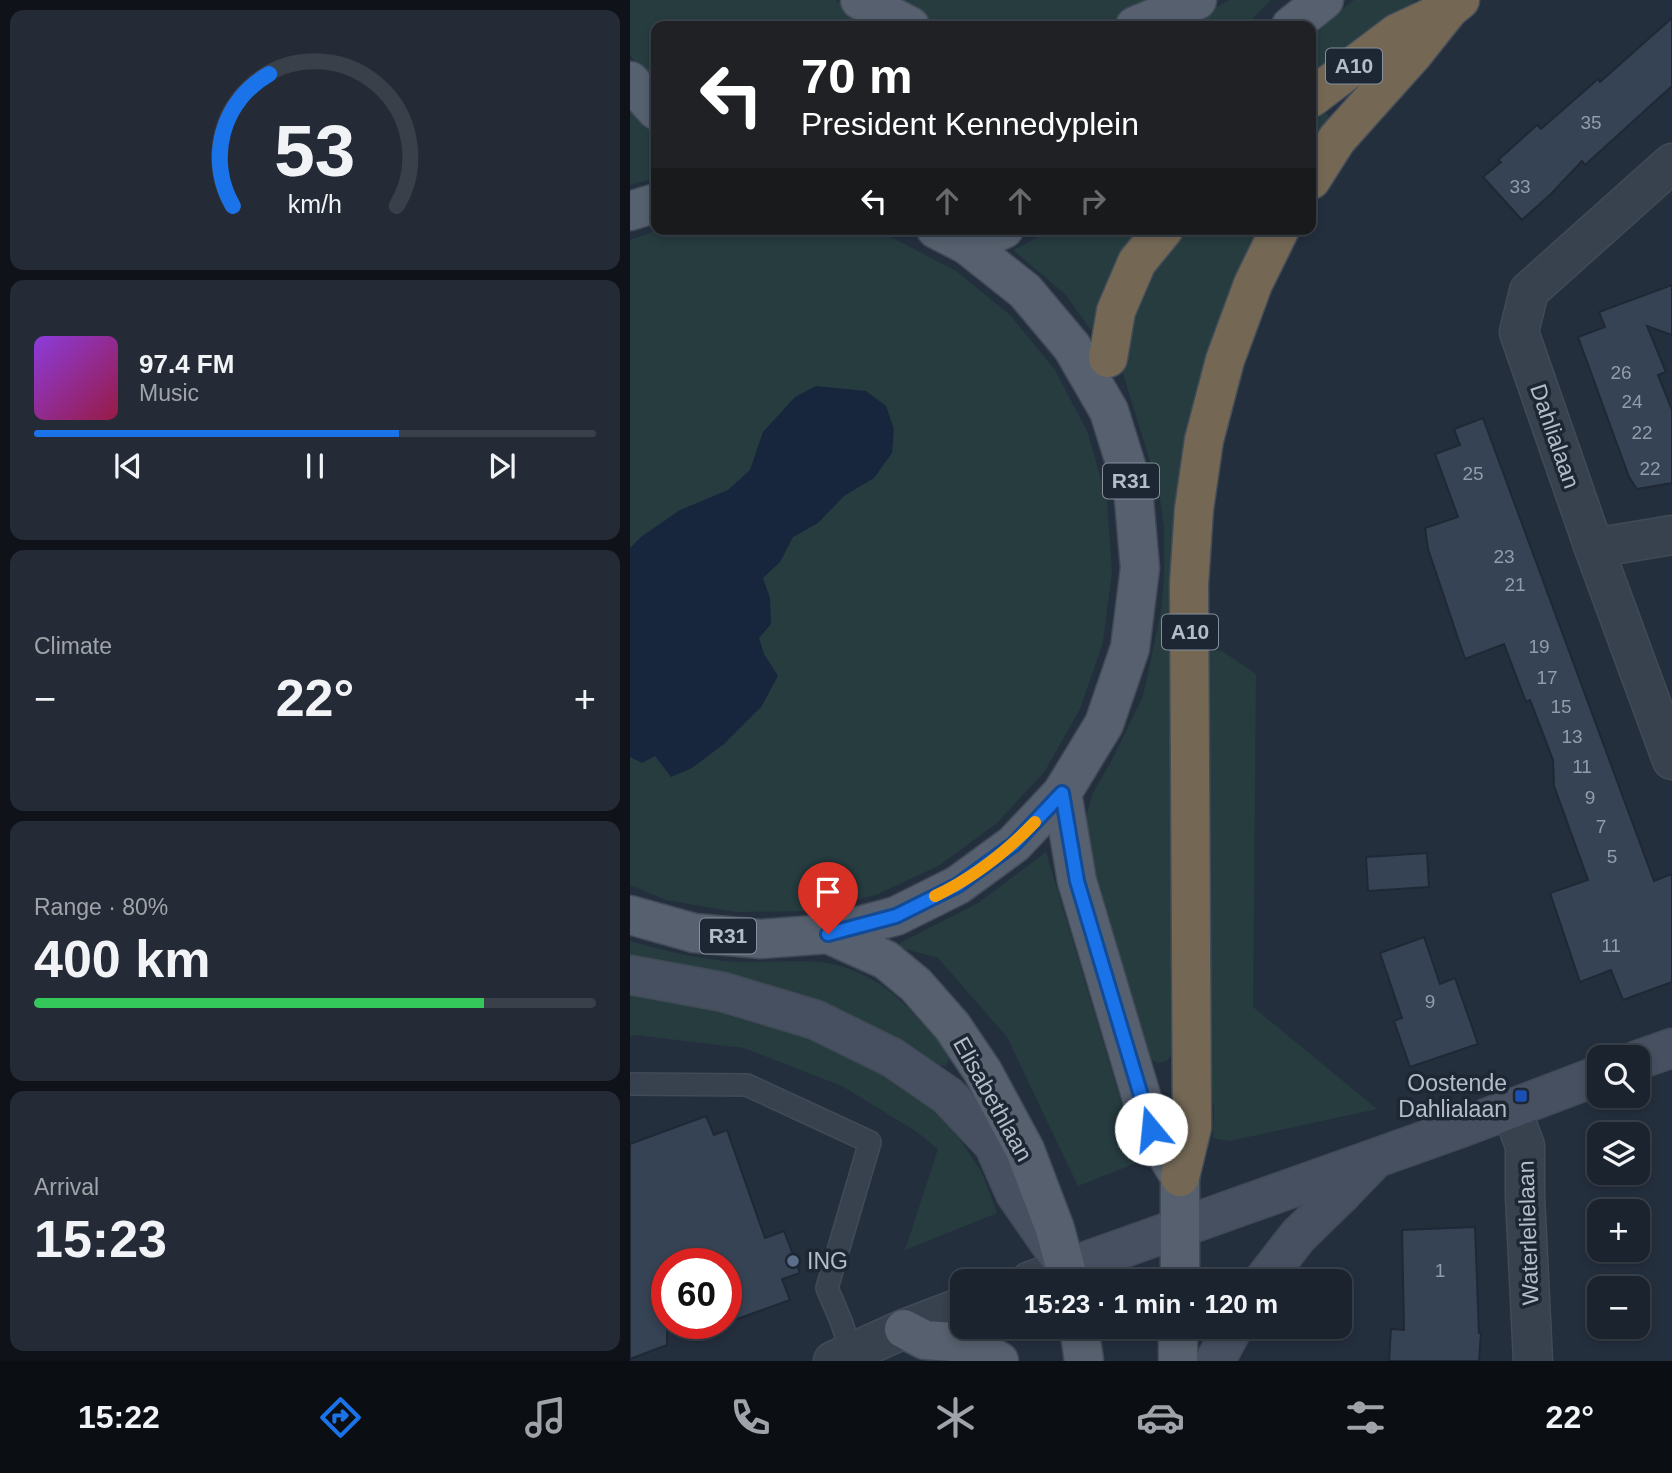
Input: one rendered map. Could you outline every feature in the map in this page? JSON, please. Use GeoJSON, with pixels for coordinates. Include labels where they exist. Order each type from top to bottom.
{"type":"FeatureCollection","features":[{"type":"Feature","properties":{"kind":"highway","name":"A10"},"geometry":{"type":"LineString","coordinates":[[1316,94],[1397,33],[1454,4]]}},
{"type":"Feature","properties":{"kind":"highway","name":"A10"},"geometry":{"type":"LineString","coordinates":[[1316,172],[1338,139],[1454,4]]}},
{"type":"Feature","properties":{"kind":"highway"},"geometry":{"type":"LineString","coordinates":[[1108,358],[1116,311],[1138,262],[1159,235]]}},
{"type":"Feature","properties":{"kind":"highway","name":"A10"},"geometry":{"type":"LineString","coordinates":[[1180,1177],[1192,1127],[1189,584],[1194,509],[1204,440],[1224,360],[1253,284],[1277,235]]}},
{"type":"Feature","properties":{"kind":"main road"},"geometry":{"type":"LineString","coordinates":[[860,0],[900,21]]}},
{"type":"Feature","properties":{"kind":"main road"},"geometry":{"type":"LineString","coordinates":[[1147,21],[1197,0]]}},
{"type":"Feature","properties":{"kind":"main road"},"geometry":{"type":"LineString","coordinates":[[1298,21],[1324,0]]}},
{"type":"Feature","properties":{"kind":"main road"},"geometry":{"type":"LineString","coordinates":[[630,81],[651,104]]}},
{"type":"Feature","properties":{"kind":"main road"},"geometry":{"type":"LineString","coordinates":[[630,211],[651,205]]}},
{"type":"Feature","properties":{"kind":"main road","name":"R31"},"geometry":{"type":"LineString","coordinates":[[630,915],[694,933],[761,939],[828,934],[896,916],[958,885],[1014,844],[1062,793],[1104,724],[1130,648],[1140,568],[1133,488],[1109,411],[1073,347],[1025,291],[952,237]]}},
{"type":"Feature","properties":{"kind":"main road"},"geometry":{"type":"LineString","coordinates":[[1108,358],[1109,411]]}},
{"type":"Feature","properties":{"kind":"main road"},"geometry":{"type":"LineString","coordinates":[[1062,793],[1077,881],[1147,1116],[1151,1129],[1180,1177],[1180,1269]]}},
{"type":"Feature","properties":{"kind":"main road","name":"Elisabethlaan"},"geometry":{"type":"LineString","coordinates":[[828,934],[886,960],[916,985],[952,1026],[983,1072],[1025,1150],[1055,1229],[1066,1269]]}},
{"type":"Feature","properties":{"kind":"main road"},"geometry":{"type":"LineString","coordinates":[[630,975],[723,992],[816,1020],[893,1059],[948,1096],[994,1145],[1015,1193],[1064,1269]]}},
{"type":"Feature","properties":{"kind":"main road"},"geometry":{"type":"LineString","coordinates":[[1650,1056],[1672,1048]]}},
{"type":"Feature","properties":{"kind":"main road"},"geometry":{"type":"LineString","coordinates":[[1082,1269],[1180,1227],[1587,1080]]}},
{"type":"Feature","properties":{"kind":"main road"},"geometry":{"type":"LineString","coordinates":[[1272,1269],[1298,1236],[1375,1158]]}},
{"type":"Feature","properties":{"kind":"main road"},"geometry":{"type":"LineString","coordinates":[[904,1329],[925,1340],[953,1342],[976,1348],[999,1361]]}},
{"type":"Feature","properties":{"kind":"main road"},"geometry":{"type":"LineString","coordinates":[[1081,1339],[1084,1361]]}},
{"type":"Feature","properties":{"kind":"main road"},"geometry":{"type":"LineString","coordinates":[[1178,1339],[1178,1361]]}},
{"type":"Feature","properties":{"kind":"main road"},"geometry":{"type":"LineString","coordinates":[[1215,1361],[1227,1339]]}},
{"type":"Feature","properties":{"kind":"street","name":"Dahlialaan"},"geometry":{"type":"LineString","coordinates":[[1672,163],[1530,291],[1519,332],[1672,760]]}},
{"type":"Feature","properties":{"kind":"street"},"geometry":{"type":"LineString","coordinates":[[1594,548],[1672,535]]}},
{"type":"Feature","properties":{"kind":"street","name":"Waterlelielaan"},"geometry":{"type":"LineString","coordinates":[[1511,1108],[1525,1146],[1533,1361]]}},
{"type":"Feature","properties":{"kind":"street"},"geometry":{"type":"LineString","coordinates":[[842,1357],[950,1312]]}},
{"type":"Feature","properties":{"kind":"lane"},"geometry":{"type":"LineString","coordinates":[[630,1084],[747,1085],[870,1142],[827,1288],[841,1321],[842,1357]]}},
{"type":"Feature","properties":{"kind":"green space"},"geometry":{"type":"Polygon","coordinates":[[[630,0],[835,0],[873,21],[651,21],[651,83],[630,55],[630,0]]]}},
{"type":"Feature","properties":{"kind":"green space"},"geometry":{"type":"Polygon","coordinates":[[[888,0],[1158,0],[1108,21],[936,21],[918,16],[888,0]]]}},
{"type":"Feature","properties":{"kind":"green space"},"geometry":{"type":"Polygon","coordinates":[[[1230,0],[1271,0],[1250,21],[1186,21],[1230,0]]]}},
{"type":"Feature","properties":{"kind":"green space"},"geometry":{"type":"Polygon","coordinates":[[[1354,0],[1416,0],[1316,74],[1316,30],[1354,0]]]}},
{"type":"Feature","properties":{"kind":"green space"},"geometry":{"type":"Polygon","coordinates":[[[630,106],[651,127],[651,179],[630,185],[630,106]]]}},
{"type":"Feature","properties":{"kind":"green space"},"geometry":{"type":"Polygon","coordinates":[[[1323,111],[1336,123],[1316,152],[1316,116],[1323,111]]]}},
{"type":"Feature","properties":{"kind":"green space"},"geometry":{"type":"Polygon","coordinates":[[[651,233],[651,235],[883,235],[893,238],[956,271],[1010,315],[1055,370],[1088,433],[1107,501],[1112,572],[1103,642],[1080,709],[1045,771],[997,823],[940,865],[876,895],[807,911],[736,912],[666,900],[630,885],[630,240],[651,233]]]}},
{"type":"Feature","properties":{"kind":"green space"},"geometry":{"type":"Polygon","coordinates":[[[1042,235],[1141,235],[1097,326],[1090,329],[1065,294],[1013,250],[1042,235]]]}},
{"type":"Feature","properties":{"kind":"green space"},"geometry":{"type":"Polygon","coordinates":[[[1176,235],[1263,235],[1226,320],[1177,1047],[1167,1061],[1158,1063],[1148,1058],[1085,840],[1086,816],[1093,793],[1143,696],[1160,617],[1164,581],[1164,529],[1159,491],[1122,370],[1134,301],[1176,235]]]}},
{"type":"Feature","properties":{"kind":"green space"},"geometry":{"type":"Polygon","coordinates":[[[1201,651],[1222,651],[1256,674],[1253,1007],[1377,1109],[1230,1141],[1213,1138],[1214,1104],[1203,1102],[1201,651]]]}},
{"type":"Feature","properties":{"kind":"green space"},"geometry":{"type":"Polygon","coordinates":[[[1046,852],[1139,1162],[1078,1186],[1007,1037],[938,958],[894,946],[978,903],[1046,852]]]}},
{"type":"Feature","properties":{"kind":"green space"},"geometry":{"type":"Polygon","coordinates":[[[630,941],[722,961],[807,961],[847,968],[878,983],[904,1003],[948,1053],[949,1061],[945,1066],[937,1065],[913,1047],[870,1025],[800,996],[630,961],[630,941]]]}},
{"type":"Feature","properties":{"kind":"green space"},"geometry":{"type":"Polygon","coordinates":[[[630,990],[784,1019],[933,1098],[982,1173],[997,1213],[905,1250],[938,1149],[917,1132],[842,1086],[744,1048],[630,1036],[630,990]]]}},
{"type":"Feature","properties":{"kind":"water"},"geometry":{"type":"Polygon","coordinates":[[[816,386],[866,391],[886,406],[894,429],[892,453],[874,478],[844,496],[818,523],[793,537],[780,562],[763,578],[770,598],[771,624],[759,638],[764,654],[778,676],[761,707],[724,744],[692,768],[671,777],[655,756],[642,763],[630,757],[630,548],[641,537],[680,510],[728,490],[750,470],[763,432],[795,397],[816,386]]]}},
{"type":"Feature","properties":{"kind":"building"},"geometry":{"type":"Polygon","coordinates":[[[1672,18],[1672,86],[1585,165],[1582,161],[1522,220],[1483,177],[1537,125],[1541,129],[1598,79],[1600,82],[1672,18]]]}},
{"type":"Feature","properties":{"kind":"building"},"geometry":{"type":"Polygon","coordinates":[[[1672,285],[1672,335],[1647,326],[1666,372],[1658,375],[1672,410],[1672,483],[1637,489],[1629,477],[1578,337],[1605,327],[1599,312],[1672,285]]]}},
{"type":"Feature","properties":{"kind":"building"},"geometry":{"type":"Polygon","coordinates":[[[1483,418],[1654,881],[1672,874],[1672,982],[1623,1000],[1611,970],[1580,982],[1550,893],[1588,880],[1554,786],[1553,760],[1530,700],[1526,702],[1504,644],[1465,659],[1428,549],[1425,528],[1458,517],[1435,454],[1460,445],[1454,429],[1483,418]]]}},
{"type":"Feature","properties":{"kind":"building"},"geometry":{"type":"Polygon","coordinates":[[[1427,853],[1429,887],[1368,891],[1366,857],[1427,853]]]}},
{"type":"Feature","properties":{"kind":"building"},"geometry":{"type":"Polygon","coordinates":[[[1424,937],[1440,984],[1455,978],[1478,1044],[1410,1067],[1394,1021],[1402,1018],[1380,953],[1424,937]]]}},
{"type":"Feature","properties":{"kind":"building"},"geometry":{"type":"Polygon","coordinates":[[[706,1116],[714,1135],[727,1130],[765,1238],[784,1231],[800,1273],[782,1279],[790,1300],[742,1317],[742,1248],[651,1248],[651,1339],[667,1339],[667,1345],[630,1359],[630,1144],[706,1116]]]}},
{"type":"Feature","properties":{"kind":"building"},"geometry":{"type":"Polygon","coordinates":[[[1475,1227],[1481,1333],[1479,1361],[1389,1361],[1391,1329],[1404,1330],[1402,1230],[1475,1227]]]}},
{"type":"Feature","properties":{"kind":"slow traffic"},"geometry":{"type":"LineString","coordinates":[[935,896],[958,885],[1014,844],[1035,822]]}},
{"type":"Feature","properties":{"kind":"place","name":"Oostende Dahlialaan"},"geometry":{"type":"Point","coordinates":[1521,1096]}},
{"type":"Feature","properties":{"kind":"place","name":"ING"},"geometry":{"type":"Point","coordinates":[793,1261]}},
{"type":"Feature","properties":{"kind":"route"},"geometry":{"type":"LineString","coordinates":[[828,934],[896,916],[958,885],[1014,844],[1062,793],[1077,881],[1151,1129]]}}]}
